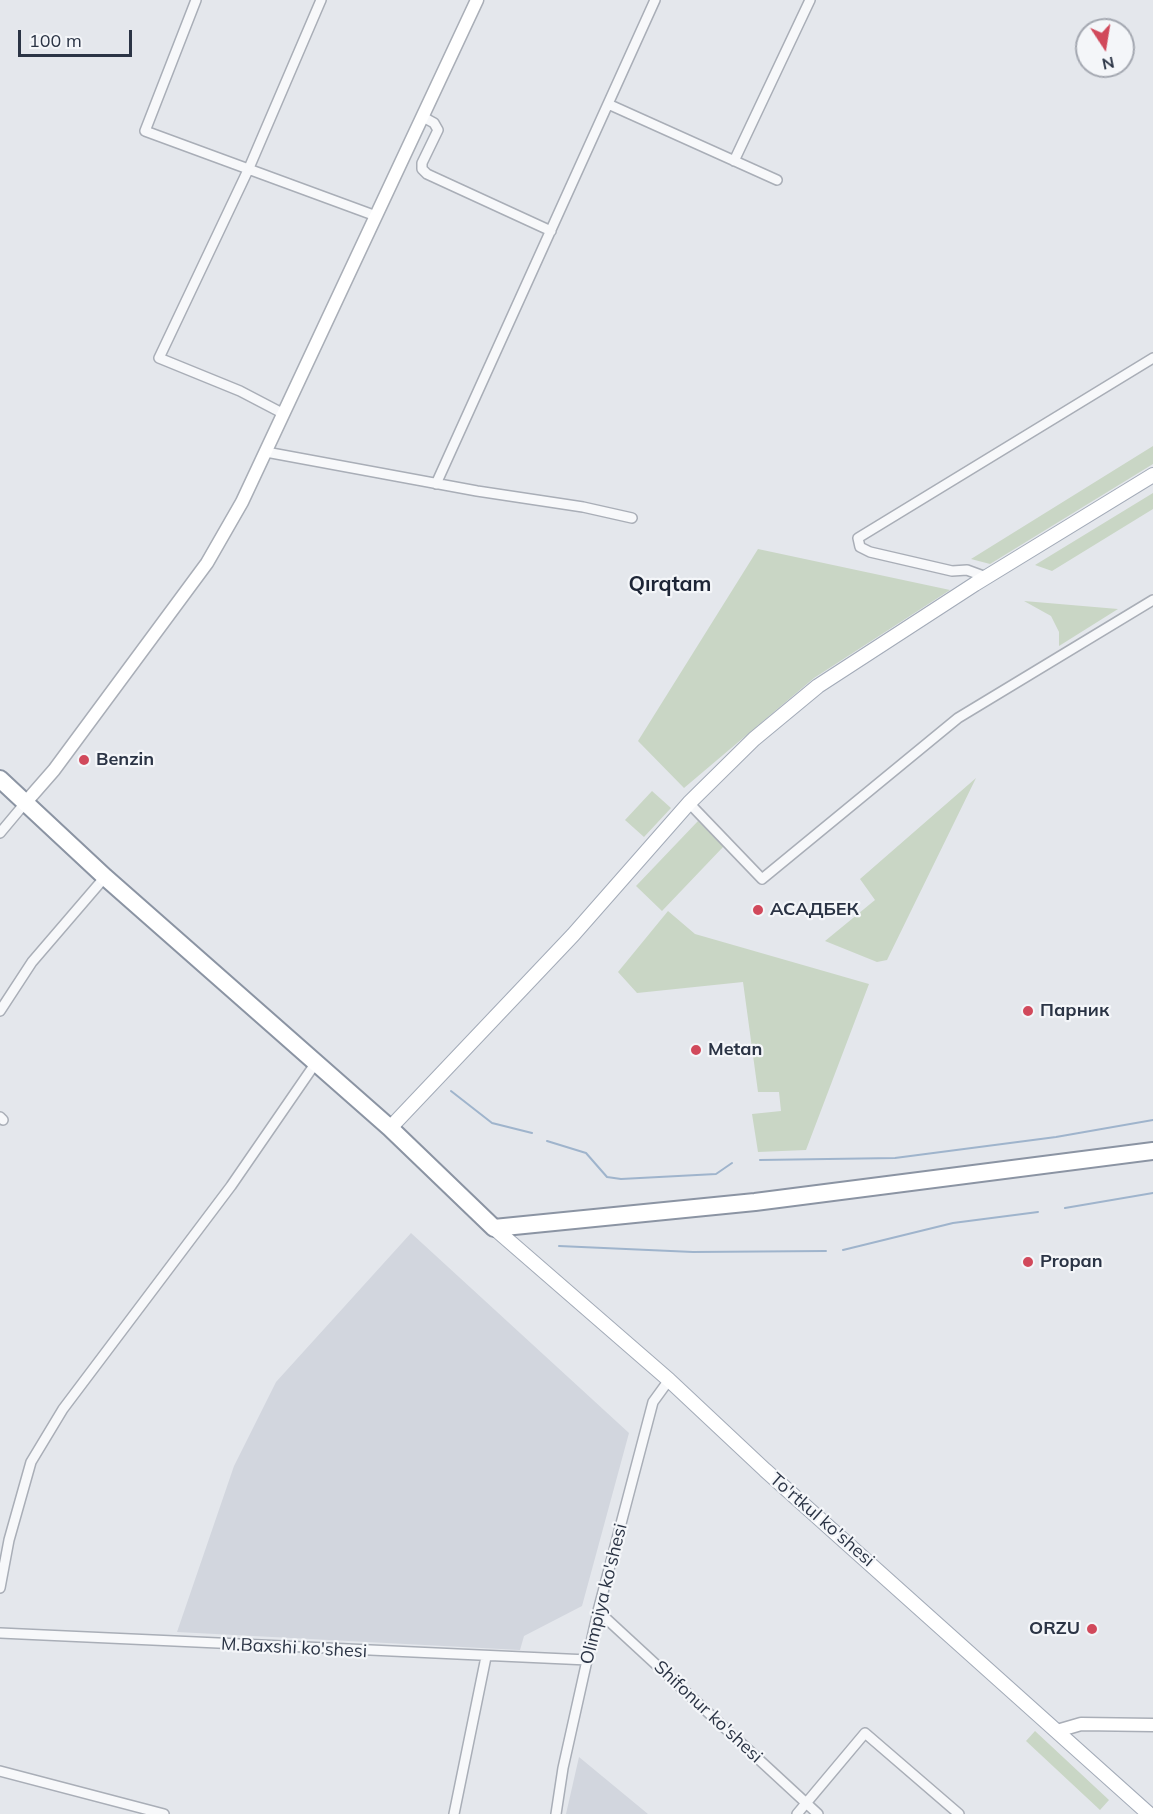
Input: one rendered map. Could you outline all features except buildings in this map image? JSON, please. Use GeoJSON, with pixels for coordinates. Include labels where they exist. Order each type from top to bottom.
{"type":"FeatureCollection","features":[{"type":"Feature","properties":{"kind":"highway"},"geometry":{"type":"LineString","coordinates":[[0,779],[105,877],[390,1128],[494,1228],[755,1202],[1153,1151]]}},
{"type":"Feature","properties":{"kind":"main road"},"geometry":{"type":"LineString","coordinates":[[390,1128],[565,943],[688,803],[754,739],[818,686],[986,577],[1153,475]]}},
{"type":"Feature","properties":{"kind":"main road","name":"To'rtkul ko'shesi"},"geometry":{"type":"LineString","coordinates":[[494,1228],[669,1380],[765,1470],[1149,1814]]}},
{"type":"Feature","properties":{"kind":"street"},"geometry":{"type":"LineString","coordinates":[[196,0],[145,131],[376,216]]}},
{"type":"Feature","properties":{"kind":"street"},"geometry":{"type":"LineString","coordinates":[[284,414],[240,390],[159,358],[249,168],[321,0]]}},
{"type":"Feature","properties":{"kind":"street"},"geometry":{"type":"LineString","coordinates":[[0,834],[54,770],[207,563],[242,502],[477,0]]}},
{"type":"Feature","properties":{"kind":"street"},"geometry":{"type":"LineString","coordinates":[[436,484],[655,0]]}},
{"type":"Feature","properties":{"kind":"street"},"geometry":{"type":"LineString","coordinates":[[734,161],[810,0]]}},
{"type":"Feature","properties":{"kind":"street"},"geometry":{"type":"LineString","coordinates":[[608,104],[777,180]]}},
{"type":"Feature","properties":{"kind":"street"},"geometry":{"type":"LineString","coordinates":[[423,117],[434,123],[438,130],[422,163],[422,169],[427,174],[551,231]]}},
{"type":"Feature","properties":{"kind":"street"},"geometry":{"type":"LineString","coordinates":[[986,577],[967,570],[952,571],[870,552],[860,547],[858,538],[1153,358]]}},
{"type":"Feature","properties":{"kind":"street"},"geometry":{"type":"LineString","coordinates":[[266,452],[436,484],[583,507],[632,518]]}},
{"type":"Feature","properties":{"kind":"street"},"geometry":{"type":"LineString","coordinates":[[688,803],[762,879],[958,718],[1153,600]]}},
{"type":"Feature","properties":{"kind":"street"},"geometry":{"type":"LineString","coordinates":[[0,1011],[32,962],[105,877]]}},
{"type":"Feature","properties":{"kind":"street"},"geometry":{"type":"LineString","coordinates":[[0,1588],[9,1540],[31,1462],[63,1409],[231,1186],[315,1064]]}},
{"type":"Feature","properties":{"kind":"street","name":"Olimpiya ko'shesi"},"geometry":{"type":"LineString","coordinates":[[556,1814],[563,1768],[598,1611],[653,1402],[669,1380]]}},
{"type":"Feature","properties":{"kind":"street","name":"Shifonur ko'shesi"},"geometry":{"type":"LineString","coordinates":[[598,1611],[818,1814]]}},
{"type":"Feature","properties":{"kind":"street","name":"M.Baxshi ko'shesi"},"geometry":{"type":"LineString","coordinates":[[0,1634],[588,1660]]}},
{"type":"Feature","properties":{"kind":"street"},"geometry":{"type":"LineString","coordinates":[[454,1814],[486,1657]]}},
{"type":"Feature","properties":{"kind":"street"},"geometry":{"type":"LineString","coordinates":[[1057,1731],[1081,1724],[1153,1725]]}},
{"type":"Feature","properties":{"kind":"street"},"geometry":{"type":"LineString","coordinates":[[797,1814],[865,1733],[959,1814]]}},
{"type":"Feature","properties":{"kind":"street"},"geometry":{"type":"LineString","coordinates":[[0,1771],[164,1814]]}},
{"type":"Feature","properties":{"kind":"shaded area"},"geometry":{"type":"Polygon","coordinates":[[[411,1233],[629,1433],[582,1606],[524,1636],[520,1650],[177,1632],[234,1466],[276,1382],[411,1233]]]}},
{"type":"Feature","properties":{"kind":"shaded area"},"geometry":{"type":"Polygon","coordinates":[[[579,1757],[648,1814],[566,1814],[579,1757]]]}},
{"type":"Feature","properties":{"kind":"green space"},"geometry":{"type":"Polygon","coordinates":[[[1153,446],[1153,464],[990,564],[971,559],[1153,446]]]}},
{"type":"Feature","properties":{"kind":"green space"},"geometry":{"type":"Polygon","coordinates":[[[1153,493],[1153,509],[1052,571],[1035,565],[1153,493]]]}},
{"type":"Feature","properties":{"kind":"green space"},"geometry":{"type":"Polygon","coordinates":[[[758,549],[950,590],[814,678],[684,788],[638,741],[758,549]]]}},
{"type":"Feature","properties":{"kind":"green space"},"geometry":{"type":"Polygon","coordinates":[[[1024,601],[1118,609],[1059,646],[1059,632],[1051,616],[1024,601]]]}},
{"type":"Feature","properties":{"kind":"green space"},"geometry":{"type":"Polygon","coordinates":[[[976,778],[887,960],[877,962],[825,941],[875,900],[860,879],[976,778]]]}},
{"type":"Feature","properties":{"kind":"green space"},"geometry":{"type":"Polygon","coordinates":[[[652,791],[671,808],[644,837],[625,820],[652,791]]]}},
{"type":"Feature","properties":{"kind":"green space"},"geometry":{"type":"Polygon","coordinates":[[[698,821],[724,846],[662,911],[636,886],[698,821]]]}},
{"type":"Feature","properties":{"kind":"green space"},"geometry":{"type":"Polygon","coordinates":[[[668,911],[695,934],[869,984],[806,1150],[758,1152],[752,1114],[781,1111],[779,1092],[758,1092],[743,982],[637,993],[618,972],[668,911]]]}},
{"type":"Feature","properties":{"kind":"green space"},"geometry":{"type":"Polygon","coordinates":[[[1035,1731],[1109,1800],[1100,1810],[1026,1741],[1035,1731]]]}},
{"type":"Feature","properties":{"kind":"waterway"},"geometry":{"type":"LineString","coordinates":[[451,1091],[492,1123],[532,1133]]}},
{"type":"Feature","properties":{"kind":"waterway"},"geometry":{"type":"LineString","coordinates":[[760,1160],[895,1158],[1056,1137],[1153,1120]]}},
{"type":"Feature","properties":{"kind":"waterway"},"geometry":{"type":"LineString","coordinates":[[547,1141],[586,1153],[607,1177],[621,1179],[716,1174],[732,1163]]}},
{"type":"Feature","properties":{"kind":"waterway"},"geometry":{"type":"LineString","coordinates":[[1065,1208],[1153,1193]]}},
{"type":"Feature","properties":{"kind":"waterway"},"geometry":{"type":"LineString","coordinates":[[843,1250],[953,1223],[1038,1212]]}},
{"type":"Feature","properties":{"kind":"waterway"},"geometry":{"type":"LineString","coordinates":[[559,1246],[693,1252],[826,1251]]}},
{"type":"Feature","properties":{"kind":"place","name":"Benzin"},"geometry":{"type":"Point","coordinates":[84,760]}},
{"type":"Feature","properties":{"kind":"place","name":"АСАДБЕК"},"geometry":{"type":"Point","coordinates":[758,910]}},
{"type":"Feature","properties":{"kind":"place","name":"Парник"},"geometry":{"type":"Point","coordinates":[1028,1011]}},
{"type":"Feature","properties":{"kind":"place","name":"Metan"},"geometry":{"type":"Point","coordinates":[696,1050]}},
{"type":"Feature","properties":{"kind":"place","name":"Propan"},"geometry":{"type":"Point","coordinates":[1028,1262]}},
{"type":"Feature","properties":{"kind":"place","name":"ORZU"},"geometry":{"type":"Point","coordinates":[1092,1629]}},
{"type":"Feature","properties":{"kind":"district","name":"Qırqtam"},"geometry":{"type":"Point","coordinates":[670,585]}}]}
